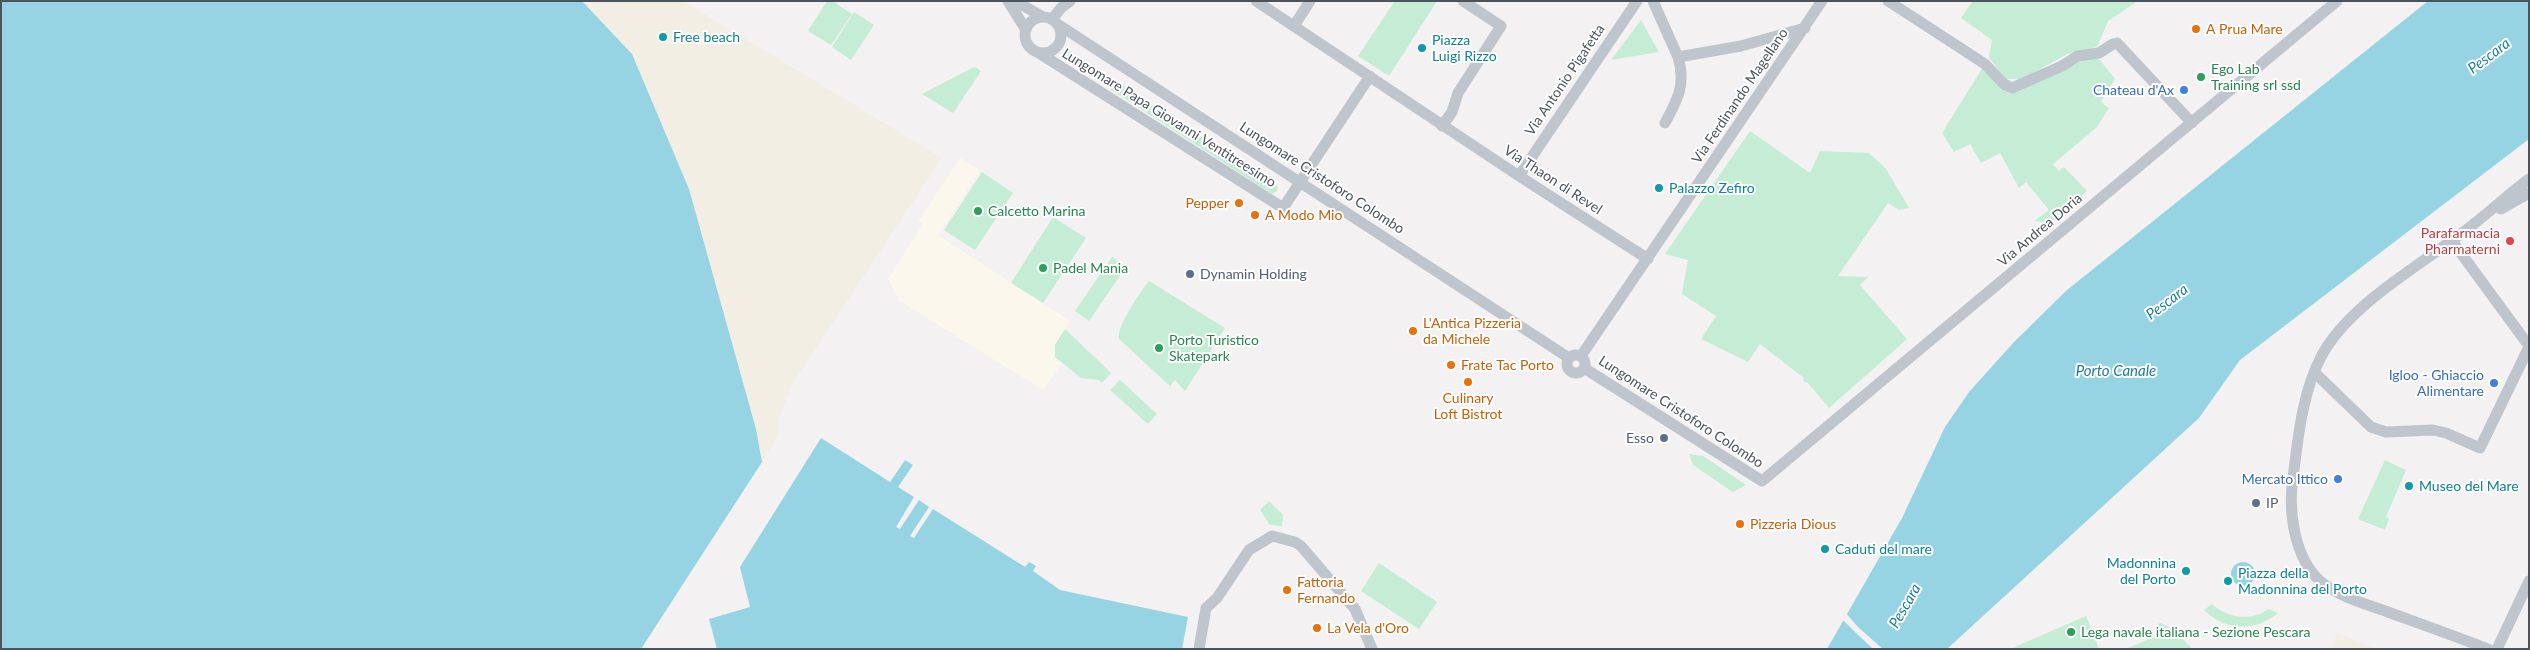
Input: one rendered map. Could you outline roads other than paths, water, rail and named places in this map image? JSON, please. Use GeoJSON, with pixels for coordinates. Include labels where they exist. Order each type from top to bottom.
{"type":"FeatureCollection","features":[{"type":"Feature","properties":{"kind":"street"},"geometry":{"type":"LineString","coordinates":[[1008,1],[1026,30],[1026,42],[1039,53],[1046,53],[1057,48],[1062,36],[1051,20]]}},
{"type":"Feature","properties":{"kind":"street","name":"Lungomare Cristoforo Colombo"},"geometry":{"type":"LineString","coordinates":[[1015,1],[1051,20],[1569,358]]}},
{"type":"Feature","properties":{"kind":"street"},"geometry":{"type":"LineString","coordinates":[[1026,30],[1032,21],[1051,20],[1070,1]]}},
{"type":"Feature","properties":{"kind":"street","name":"Via Thaon di Revel"},"geometry":{"type":"LineString","coordinates":[[1256,1],[1442,126],[1648,259]]}},
{"type":"Feature","properties":{"kind":"street"},"geometry":{"type":"LineString","coordinates":[[1294,26],[1310,1]]}},
{"type":"Feature","properties":{"kind":"street"},"geometry":{"type":"LineString","coordinates":[[1442,126],[1452,112],[1458,93],[1501,26],[1462,1]]}},
{"type":"Feature","properties":{"kind":"street","name":"Via Antonio Pigafetta"},"geometry":{"type":"LineString","coordinates":[[1519,176],[1637,1]]}},
{"type":"Feature","properties":{"kind":"street"},"geometry":{"type":"LineString","coordinates":[[1653,1],[1677,53],[1683,73],[1680,92],[1665,123]]}},
{"type":"Feature","properties":{"kind":"street","name":"Via Ferdinando Magellano"},"geometry":{"type":"LineString","coordinates":[[1582,356],[1822,1]]}},
{"type":"Feature","properties":{"kind":"street"},"geometry":{"type":"LineString","coordinates":[[1888,1],[1985,64],[2004,84],[2012,88],[2062,66],[2078,56],[2099,53],[2117,43],[2192,123]]}},
{"type":"Feature","properties":{"kind":"street","name":"Via Andrea Doria"},"geometry":{"type":"LineString","coordinates":[[1762,481],[2337,1]]}},
{"type":"Feature","properties":{"kind":"street"},"geometry":{"type":"LineString","coordinates":[[1677,53],[1741,46],[1804,28]]}},
{"type":"Feature","properties":{"kind":"street","name":"Lungomare Papa Giovanni Ventitreesimo"},"geometry":{"type":"LineString","coordinates":[[1039,53],[1283,208],[1300,182]]}},
{"type":"Feature","properties":{"kind":"street"},"geometry":{"type":"LineString","coordinates":[[1300,182],[1370,76]]}},
{"type":"Feature","properties":{"kind":"street"},"geometry":{"type":"LineString","coordinates":[[2488,649],[2341,594],[2320,580],[2308,566],[2296,536],[2292,490],[2295,463],[2314,372],[2330,343],[2358,312],[2481,219],[2527,190]]}},
{"type":"Feature","properties":{"kind":"street"},"geometry":{"type":"LineString","coordinates":[[2314,372],[2372,427],[2386,432],[2433,430],[2446,433],[2480,448],[2529,346],[2452,241]]}},
{"type":"Feature","properties":{"kind":"street"},"geometry":{"type":"LineString","coordinates":[[1576,354],[1582,356],[1586,363],[1584,368],[1577,373],[1570,371],[1567,366],[1569,358],[1576,354]]}},
{"type":"Feature","properties":{"kind":"street","name":"Lungomare Cristoforo Colombo"},"geometry":{"type":"LineString","coordinates":[[1584,368],[1762,481]]}},
{"type":"Feature","properties":{"kind":"street"},"geometry":{"type":"LineString","coordinates":[[1199,649],[1206,608],[1217,598],[1249,550],[1272,536],[1295,542],[1301,546],[1355,610],[1372,649]]}},
{"type":"Feature","properties":{"kind":"street"},"geometry":{"type":"LineString","coordinates":[[2497,649],[2529,581]]}},
{"type":"Feature","properties":{"kind":"water"},"geometry":{"type":"Polygon","coordinates":[[[1,1],[582,1],[632,54],[689,189],[756,429],[762,462],[641,649],[1,649],[1,1]]]}},
{"type":"Feature","properties":{"kind":"water","name":"Porto Canale"},"geometry":{"type":"Polygon","coordinates":[[[2428,1],[2529,1],[2529,139],[2240,360],[2199,418],[1947,649],[1827,649],[1902,518],[1945,427],[1969,392],[2014,342],[2067,290],[2428,1]]]}},
{"type":"Feature","properties":{"kind":"water"},"geometry":{"type":"Polygon","coordinates":[[[821,438],[890,482],[905,460],[913,465],[898,487],[914,497],[896,527],[900,529],[919,500],[929,507],[910,536],[914,538],[933,509],[1025,567],[1029,562],[1036,566],[1033,571],[1060,590],[1188,617],[1182,649],[717,649],[709,619],[750,607],[740,567],[821,438]]]}},
{"type":"Feature","properties":{"kind":"water"},"geometry":{"type":"Polygon","coordinates":[[[2243,562],[2252,565],[2255,574],[2252,583],[2243,586],[2234,583],[2231,574],[2234,565],[2243,562]]]}},
{"type":"Feature","properties":{"kind":"place","name":"A Prua Mare"},"geometry":{"type":"Point","coordinates":[2196,29]}},
{"type":"Feature","properties":{"kind":"place","name":"Free beach"},"geometry":{"type":"Point","coordinates":[663,37]}},
{"type":"Feature","properties":{"kind":"place","name":"Piazza Luigi Rizzo"},"geometry":{"type":"Point","coordinates":[1422,48]}},
{"type":"Feature","properties":{"kind":"place","name":"Ego Lab Training srl ssd"},"geometry":{"type":"Point","coordinates":[2201,77]}},
{"type":"Feature","properties":{"kind":"place","name":"Chateau d'Ax"},"geometry":{"type":"Point","coordinates":[2184,90]}},
{"type":"Feature","properties":{"kind":"place","name":"Palazzo Zefiro"},"geometry":{"type":"Point","coordinates":[1659,188]}},
{"type":"Feature","properties":{"kind":"place","name":"Pepper"},"geometry":{"type":"Point","coordinates":[1239,203]}},
{"type":"Feature","properties":{"kind":"place","name":"Calcetto Marina"},"geometry":{"type":"Point","coordinates":[978,211]}},
{"type":"Feature","properties":{"kind":"place","name":"A Modo Mio"},"geometry":{"type":"Point","coordinates":[1255,215]}},
{"type":"Feature","properties":{"kind":"place","name":"Parafarmacia Pharmaterni"},"geometry":{"type":"Point","coordinates":[2510,241]}},
{"type":"Feature","properties":{"kind":"place","name":"Padel Mania"},"geometry":{"type":"Point","coordinates":[1043,268]}},
{"type":"Feature","properties":{"kind":"place","name":"Dynamin Holding"},"geometry":{"type":"Point","coordinates":[1190,274]}},
{"type":"Feature","properties":{"kind":"place","name":"L'Antica Pizzeria da Michele"},"geometry":{"type":"Point","coordinates":[1413,331]}},
{"type":"Feature","properties":{"kind":"place","name":"Porto Turistico Skatepark"},"geometry":{"type":"Point","coordinates":[1159,348]}},
{"type":"Feature","properties":{"kind":"place","name":"Frate Tac Porto"},"geometry":{"type":"Point","coordinates":[1451,365]}},
{"type":"Feature","properties":{"kind":"place","name":"Culinary Loft Bistrot"},"geometry":{"type":"Point","coordinates":[1468,382]}},
{"type":"Feature","properties":{"kind":"place","name":"Igloo - Ghiaccio Alimentare"},"geometry":{"type":"Point","coordinates":[2494,383]}},
{"type":"Feature","properties":{"kind":"place","name":"Esso"},"geometry":{"type":"Point","coordinates":[1664,438]}},
{"type":"Feature","properties":{"kind":"place","name":"Mercato Ittico"},"geometry":{"type":"Point","coordinates":[2338,479]}},
{"type":"Feature","properties":{"kind":"place","name":"Museo del Mare"},"geometry":{"type":"Point","coordinates":[2409,486]}},
{"type":"Feature","properties":{"kind":"place","name":"IP"},"geometry":{"type":"Point","coordinates":[2256,503]}},
{"type":"Feature","properties":{"kind":"place","name":"Pizzeria Dious"},"geometry":{"type":"Point","coordinates":[1740,524]}},
{"type":"Feature","properties":{"kind":"place","name":"Caduti del mare"},"geometry":{"type":"Point","coordinates":[1825,549]}},
{"type":"Feature","properties":{"kind":"place","name":"Madonnina del Porto"},"geometry":{"type":"Point","coordinates":[2186,571]}},
{"type":"Feature","properties":{"kind":"place","name":"Piazza della Madonnina del Porto"},"geometry":{"type":"Point","coordinates":[2228,581]}},
{"type":"Feature","properties":{"kind":"place","name":"Fattoria Fernando"},"geometry":{"type":"Point","coordinates":[1287,590]}},
{"type":"Feature","properties":{"kind":"place","name":"La Vela d'Oro"},"geometry":{"type":"Point","coordinates":[1317,628]}},
{"type":"Feature","properties":{"kind":"place","name":"Lega navale italiana - Sezione Pescara"},"geometry":{"type":"Point","coordinates":[2071,632]}},
{"type":"Feature","properties":{"kind":"water label","name":"Pescara"},"geometry":{"type":"Point","coordinates":[2489,56]}},
{"type":"Feature","properties":{"kind":"water label","name":"Pescara"},"geometry":{"type":"Point","coordinates":[2167,302]}},
{"type":"Feature","properties":{"kind":"water label","name":"Pescara"},"geometry":{"type":"Point","coordinates":[1905,606]}}]}
